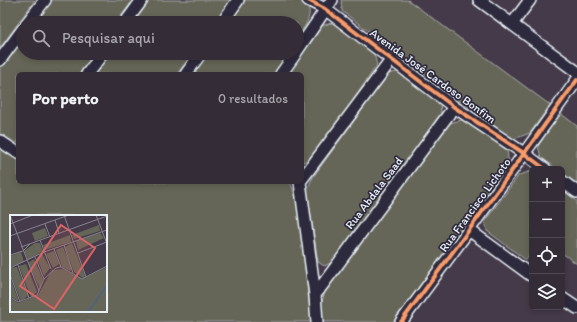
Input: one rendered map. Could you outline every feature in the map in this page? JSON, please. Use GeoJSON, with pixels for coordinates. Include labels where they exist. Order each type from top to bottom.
{"type":"FeatureCollection","features":[{"type":"Feature","properties":{"kind":"street"},"geometry":{"type":"LineString","coordinates":[[33,16],[45,0]]}},
{"type":"Feature","properties":{"kind":"street"},"geometry":{"type":"LineString","coordinates":[[130,16],[142,0]]}},
{"type":"Feature","properties":{"kind":"street"},"geometry":{"type":"LineString","coordinates":[[227,16],[238,0]]}},
{"type":"Feature","properties":{"kind":"street","name":"Avenida José Cardoso Bonfim"},"geometry":{"type":"LineString","coordinates":[[308,0],[326,9],[454,107],[542,166]]}},
{"type":"Feature","properties":{"kind":"street"},"geometry":{"type":"LineString","coordinates":[[304,41],[332,0]]}},
{"type":"Feature","properties":{"kind":"street"},"geometry":{"type":"LineString","coordinates":[[479,0],[577,72]]}},
{"type":"Feature","properties":{"kind":"street"},"geometry":{"type":"LineString","coordinates":[[512,24],[530,0]]}},
{"type":"Feature","properties":{"kind":"street"},"geometry":{"type":"LineString","coordinates":[[0,60],[16,38]]}},
{"type":"Feature","properties":{"kind":"street"},"geometry":{"type":"LineString","coordinates":[[304,176],[392,59]]}},
{"type":"Feature","properties":{"kind":"street"},"geometry":{"type":"LineString","coordinates":[[89,72],[98,60]]}},
{"type":"Feature","properties":{"kind":"street"},"geometry":{"type":"LineString","coordinates":[[187,72],[196,60]]}},
{"type":"Feature","properties":{"kind":"street"},"geometry":{"type":"LineString","coordinates":[[282,72],[291,60]]}},
{"type":"Feature","properties":{"kind":"street","name":"Rua Francisco Lichoto"},"geometry":{"type":"LineString","coordinates":[[401,322],[525,154],[577,80]]}},
{"type":"Feature","properties":{"kind":"street","name":"Rua Abdala Saad"},"geometry":{"type":"LineString","coordinates":[[315,295],[454,107]]}},
{"type":"Feature","properties":{"kind":"street"},"geometry":{"type":"LineString","coordinates":[[0,141],[16,152]]}},
{"type":"Feature","properties":{"kind":"street"},"geometry":{"type":"LineString","coordinates":[[565,183],[577,192]]}},
{"type":"Feature","properties":{"kind":"street"},"geometry":{"type":"LineString","coordinates":[[300,184],[315,295],[317,322]]}},
{"type":"Feature","properties":{"kind":"street"},"geometry":{"type":"LineString","coordinates":[[469,230],[529,274]]}},
{"type":"Feature","properties":{"kind":"street"},"geometry":{"type":"LineString","coordinates":[[565,300],[577,308]]}},
{"type":"Feature","properties":{"kind":"green space"},"geometry":{"type":"Polygon","coordinates":[[[0,0],[35,0],[23,16],[16,16],[16,26],[0,48],[0,0]]]}},
{"type":"Feature","properties":{"kind":"green space"},"geometry":{"type":"Polygon","coordinates":[[[52,0],[133,0],[121,16],[40,16],[52,0]]]}},
{"type":"Feature","properties":{"kind":"green space"},"geometry":{"type":"Polygon","coordinates":[[[149,0],[232,0],[220,16],[136,16],[149,0]]]}},
{"type":"Feature","properties":{"kind":"green space"},"geometry":{"type":"Polygon","coordinates":[[[245,0],[300,0],[306,4],[309,9],[308,19],[304,27],[304,16],[233,16],[245,0]]]}},
{"type":"Feature","properties":{"kind":"green space"},"geometry":{"type":"Polygon","coordinates":[[[341,0],[408,0],[550,105],[530,133],[511,140],[342,11],[341,0]]]}},
{"type":"Feature","properties":{"kind":"green space"},"geometry":{"type":"Polygon","coordinates":[[[335,22],[374,53],[377,65],[312,161],[304,162],[304,72],[289,72],[298,60],[304,60],[304,51],[321,26],[335,22]]]}},
{"type":"Feature","properties":{"kind":"green space"},"geometry":{"type":"Polygon","coordinates":[[[16,47],[16,60],[89,60],[80,72],[16,72],[16,143],[10,142],[0,136],[0,69],[16,47]]]}},
{"type":"Feature","properties":{"kind":"green space"},"geometry":{"type":"Polygon","coordinates":[[[104,60],[188,60],[179,72],[95,72],[104,60]]]}},
{"type":"Feature","properties":{"kind":"green space"},"geometry":{"type":"Polygon","coordinates":[[[202,60],[284,60],[276,72],[193,72],[202,60]]]}},
{"type":"Feature","properties":{"kind":"green space"},"geometry":{"type":"Polygon","coordinates":[[[401,71],[440,101],[441,113],[335,261],[324,266],[318,262],[307,190],[313,177],[388,74],[401,71]]]}},
{"type":"Feature","properties":{"kind":"green space"},"geometry":{"type":"Polygon","coordinates":[[[560,113],[577,126],[577,184],[565,175],[565,166],[553,166],[541,157],[538,146],[560,113]]]}},
{"type":"Feature","properties":{"kind":"green space"},"geometry":{"type":"Polygon","coordinates":[[[465,119],[507,150],[509,166],[393,322],[322,322],[321,305],[325,292],[450,123],[465,119]]]}},
{"type":"Feature","properties":{"kind":"green space"},"geometry":{"type":"Polygon","coordinates":[[[0,148],[16,158],[16,184],[291,184],[298,202],[311,322],[0,322],[0,148]]]}},
{"type":"Feature","properties":{"kind":"green space"},"geometry":{"type":"Polygon","coordinates":[[[529,172],[529,256],[526,260],[487,231],[485,221],[519,175],[529,172]]]}},
{"type":"Feature","properties":{"kind":"green space"},"geometry":{"type":"Polygon","coordinates":[[[565,192],[577,201],[577,264],[565,255],[565,192]]]}},
{"type":"Feature","properties":{"kind":"cycle path"},"geometry":{"type":"LineString","coordinates":[[308,0],[325,9],[454,107],[541,166]]}},
{"type":"Feature","properties":{"kind":"cycle path"},"geometry":{"type":"LineString","coordinates":[[401,322],[577,80]]}}]}
